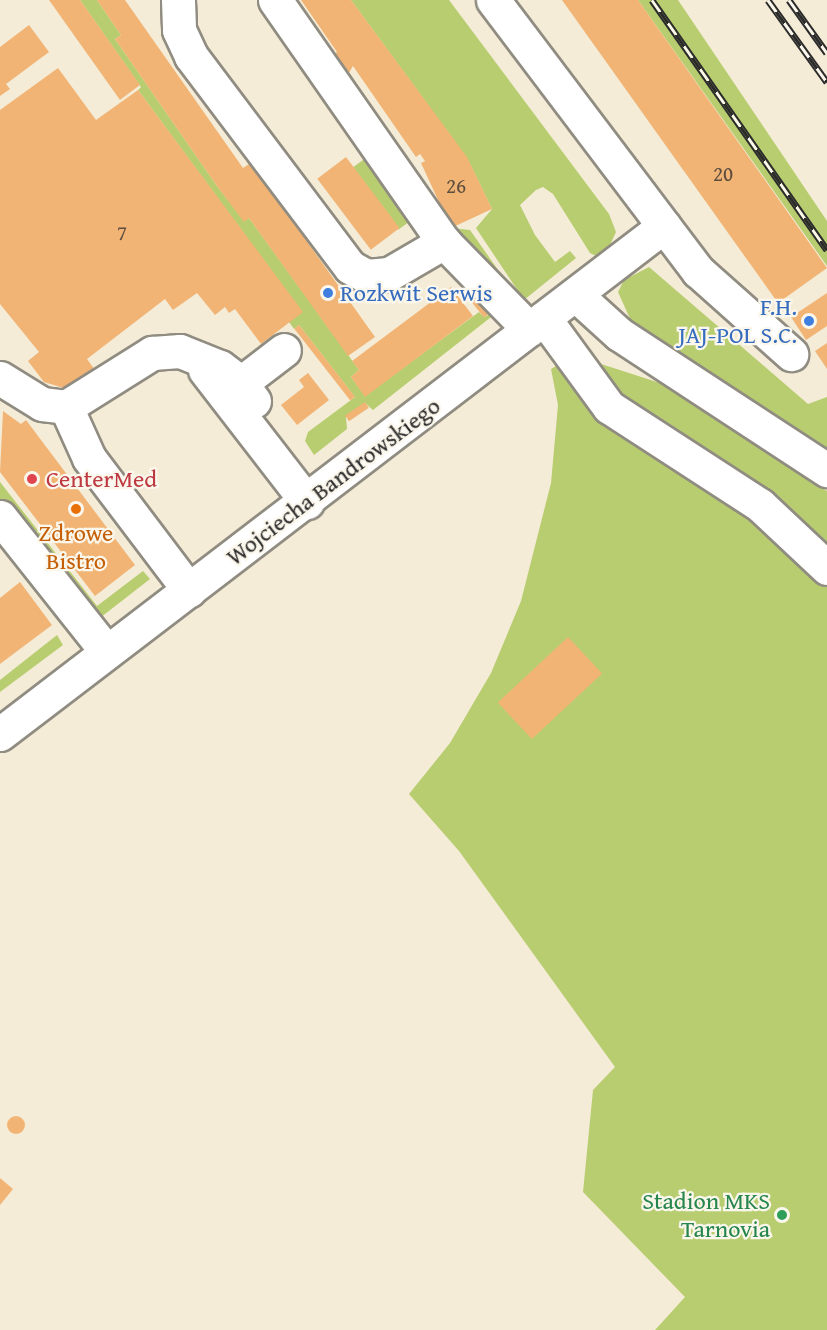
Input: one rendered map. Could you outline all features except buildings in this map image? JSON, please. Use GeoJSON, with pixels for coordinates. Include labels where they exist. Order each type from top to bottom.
{"type":"FeatureCollection","features":[{"type":"Feature","properties":{"kind":"street"},"geometry":{"type":"LineString","coordinates":[[178,0],[179,30],[191,56],[350,267],[366,276],[389,273],[444,242]]}},
{"type":"Feature","properties":{"kind":"street"},"geometry":{"type":"LineString","coordinates":[[275,0],[444,242],[537,324],[609,407],[760,505],[827,568]]}},
{"type":"Feature","properties":{"kind":"street"},"geometry":{"type":"LineString","coordinates":[[493,0],[698,270],[790,354]]}},
{"type":"Feature","properties":{"kind":"street","name":"Wojciecha Bandrowskiego"},"geometry":{"type":"LineString","coordinates":[[0,734],[315,496],[664,226]]}},
{"type":"Feature","properties":{"kind":"street"},"geometry":{"type":"LineString","coordinates":[[576,295],[619,334],[827,470]]}},
{"type":"Feature","properties":{"kind":"street"},"geometry":{"type":"LineString","coordinates":[[241,383],[284,350]]}},
{"type":"Feature","properties":{"kind":"street"},"geometry":{"type":"LineString","coordinates":[[180,351],[208,374],[315,496]]}},
{"type":"Feature","properties":{"kind":"street"},"geometry":{"type":"LineString","coordinates":[[0,378],[42,404],[66,407],[144,357],[180,351],[212,363],[241,383],[315,496]]}},
{"type":"Feature","properties":{"kind":"street"},"geometry":{"type":"LineString","coordinates":[[66,407],[89,458],[189,590]]}},
{"type":"Feature","properties":{"kind":"street"},"geometry":{"type":"LineString","coordinates":[[0,517],[107,652]]}},
{"type":"Feature","properties":{"kind":"green space"},"geometry":{"type":"Polygon","coordinates":[[[80,0],[97,0],[121,35],[115,39],[217,186],[244,221],[249,218],[359,370],[351,377],[365,396],[479,312],[484,317],[500,310],[373,410],[365,403],[346,417],[347,429],[314,455],[305,441],[308,432],[355,397],[299,325],[294,329],[289,322],[302,312],[138,90],[141,87],[80,0]]]}},
{"type":"Feature","properties":{"kind":"green space"},"geometry":{"type":"Polygon","coordinates":[[[351,0],[449,0],[609,214],[616,232],[610,245],[596,256],[590,253],[553,194],[543,187],[536,190],[520,205],[535,235],[555,262],[570,251],[576,258],[524,300],[476,228],[492,209],[467,158],[351,0]]]}},
{"type":"Feature","properties":{"kind":"green space"},"geometry":{"type":"Polygon","coordinates":[[[638,0],[678,0],[827,221],[827,266],[638,0]]]}},
{"type":"Feature","properties":{"kind":"green space"},"geometry":{"type":"Polygon","coordinates":[[[370,155],[415,217],[398,230],[353,167],[370,155]]]}},
{"type":"Feature","properties":{"kind":"green space"},"geometry":{"type":"Polygon","coordinates":[[[451,228],[470,230],[517,297],[451,228]]]}},
{"type":"Feature","properties":{"kind":"green space"},"geometry":{"type":"Polygon","coordinates":[[[649,267],[808,404],[827,397],[827,449],[681,353],[673,355],[636,332],[618,292],[624,280],[649,267]]]}},
{"type":"Feature","properties":{"kind":"green space"},"geometry":{"type":"Polygon","coordinates":[[[561,363],[598,363],[660,383],[827,491],[827,1330],[655,1330],[685,1297],[583,1192],[593,1090],[615,1067],[459,851],[409,794],[450,743],[491,673],[521,601],[551,483],[558,405],[551,369],[561,363]]]}},
{"type":"Feature","properties":{"kind":"green space"},"geometry":{"type":"Polygon","coordinates":[[[0,482],[97,606],[143,571],[150,579],[96,621],[0,507],[0,482]]]}},
{"type":"Feature","properties":{"kind":"green space"},"geometry":{"type":"Polygon","coordinates":[[[57,635],[63,645],[0,692],[0,680],[57,635]]]}},
{"type":"Feature","properties":{"kind":"railway"},"geometry":{"type":"LineString","coordinates":[[652,0],[827,250]]}},
{"type":"Feature","properties":{"kind":"railway"},"geometry":{"type":"LineString","coordinates":[[768,0],[827,82]]}},
{"type":"Feature","properties":{"kind":"railway"},"geometry":{"type":"LineString","coordinates":[[789,0],[827,53]]}},
{"type":"Feature","properties":{"kind":"place","name":"Rozkwit Serwis"},"geometry":{"type":"Point","coordinates":[328,293]}},
{"type":"Feature","properties":{"kind":"place","name":"F.H. JAJ-POL S.C."},"geometry":{"type":"Point","coordinates":[809,321]}},
{"type":"Feature","properties":{"kind":"place","name":"CenterMed"},"geometry":{"type":"Point","coordinates":[32,479]}},
{"type":"Feature","properties":{"kind":"place","name":"Zdrowe Bistro"},"geometry":{"type":"Point","coordinates":[76,509]}},
{"type":"Feature","properties":{"kind":"place","name":"Stadion MKS Tarnovia"},"geometry":{"type":"Point","coordinates":[782,1215]}}]}
